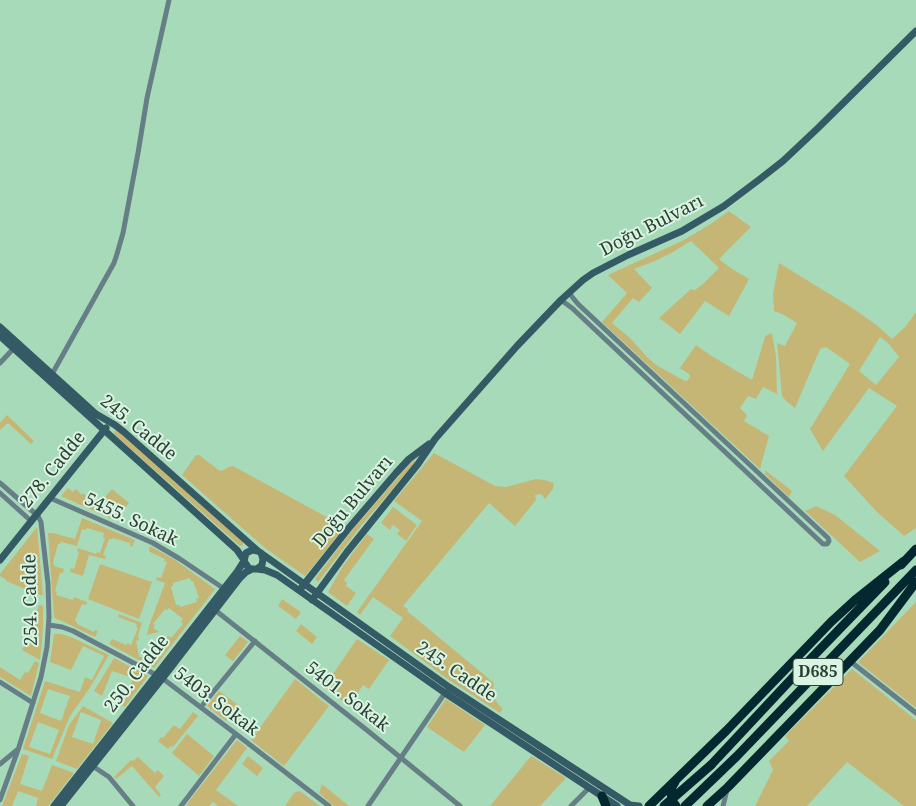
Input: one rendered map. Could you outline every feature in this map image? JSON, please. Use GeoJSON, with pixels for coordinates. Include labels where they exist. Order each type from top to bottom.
{"type":"FeatureCollection","features":[{"type":"Feature","properties":{"kind":"highway","name":"D685"},"geometry":{"type":"LineString","coordinates":[[664,806],[711,765],[916,549]]}},
{"type":"Feature","properties":{"kind":"highway"},"geometry":{"type":"LineString","coordinates":[[649,806],[726,731],[831,622],[855,600],[904,562]]}},
{"type":"Feature","properties":{"kind":"highway","name":"D685"},"geometry":{"type":"LineString","coordinates":[[685,806],[916,570]]}},
{"type":"Feature","properties":{"kind":"highway"},"geometry":{"type":"LineString","coordinates":[[707,806],[880,630],[916,582]]}},
{"type":"Feature","properties":{"kind":"highway"},"geometry":{"type":"LineString","coordinates":[[676,780],[671,794],[676,806]]}},
{"type":"Feature","properties":{"kind":"highway"},"geometry":{"type":"LineString","coordinates":[[602,796],[606,806]]}},
{"type":"Feature","properties":{"kind":"street"},"geometry":{"type":"LineString","coordinates":[[50,377],[114,264],[119,250],[147,98],[170,0]]}},
{"type":"Feature","properties":{"kind":"street","name":"Doğu Bulvarı"},"geometry":{"type":"LineString","coordinates":[[314,597],[362,532],[418,464],[435,439],[517,346],[569,293],[583,280],[603,268],[674,235],[703,219],[760,179],[783,161],[818,128],[916,31]]}},
{"type":"Feature","properties":{"kind":"street"},"geometry":{"type":"LineString","coordinates":[[562,300],[823,544],[827,544],[828,538],[585,311],[569,293]]}},
{"type":"Feature","properties":{"kind":"street","name":"245. Cadde"},"geometry":{"type":"LineString","coordinates":[[0,327],[16,346],[104,431],[237,550],[244,560]]}},
{"type":"Feature","properties":{"kind":"street","name":"245. Cadde"},"geometry":{"type":"LineString","coordinates":[[0,336],[16,346]]}},
{"type":"Feature","properties":{"kind":"street"},"geometry":{"type":"LineString","coordinates":[[0,363],[16,346]]}},
{"type":"Feature","properties":{"kind":"street","name":"245. Cadde"},"geometry":{"type":"LineString","coordinates":[[50,377],[96,414],[124,432],[259,552],[304,584],[314,597]]}},
{"type":"Feature","properties":{"kind":"street","name":"278. Cadde"},"geometry":{"type":"LineString","coordinates":[[0,560],[111,423]]}},
{"type":"Feature","properties":{"kind":"street","name":"Doğu Bulvarı"},"geometry":{"type":"LineString","coordinates":[[299,591],[348,529],[409,459],[435,439]]}},
{"type":"Feature","properties":{"kind":"street"},"geometry":{"type":"LineString","coordinates":[[0,483],[34,518]]}},
{"type":"Feature","properties":{"kind":"street"},"geometry":{"type":"LineString","coordinates":[[0,493],[34,518]]}},
{"type":"Feature","properties":{"kind":"street","name":"5455. Sokak"},"geometry":{"type":"LineString","coordinates":[[50,498],[153,543],[223,588]]}},
{"type":"Feature","properties":{"kind":"street","name":"254. Cadde"},"geometry":{"type":"LineString","coordinates":[[0,800],[33,703],[45,659],[49,625],[48,584],[41,522],[34,518]]}},
{"type":"Feature","properties":{"kind":"street"},"geometry":{"type":"LineString","coordinates":[[255,550],[259,552],[263,562],[260,567],[254,569],[245,565],[245,556],[249,551],[255,550]]}},
{"type":"Feature","properties":{"kind":"street","name":"250. Cadde"},"geometry":{"type":"LineString","coordinates":[[54,806],[90,764],[159,676],[244,560]]}},
{"type":"Feature","properties":{"kind":"street","name":"245. Cadde"},"geometry":{"type":"LineString","coordinates":[[254,569],[272,572],[299,591],[314,597],[531,751],[617,806]]}},
{"type":"Feature","properties":{"kind":"street","name":"250. Cadde"},"geometry":{"type":"LineString","coordinates":[[159,676],[239,579],[246,572],[254,569]]}},
{"type":"Feature","properties":{"kind":"street","name":"5401. Sokak"},"geometry":{"type":"LineString","coordinates":[[215,610],[460,806]]}},
{"type":"Feature","properties":{"kind":"street","name":"5403. Sokak"},"geometry":{"type":"LineString","coordinates":[[49,625],[68,629],[159,676],[329,806]]}},
{"type":"Feature","properties":{"kind":"street"},"geometry":{"type":"LineString","coordinates":[[201,707],[255,641]]}},
{"type":"Feature","properties":{"kind":"street"},"geometry":{"type":"LineString","coordinates":[[850,661],[916,713]]}},
{"type":"Feature","properties":{"kind":"street"},"geometry":{"type":"LineString","coordinates":[[0,682],[33,703]]}},
{"type":"Feature","properties":{"kind":"street"},"geometry":{"type":"LineString","coordinates":[[368,806],[447,690]]}},
{"type":"Feature","properties":{"kind":"street","name":"245. Cadde"},"geometry":{"type":"LineString","coordinates":[[447,690],[630,805],[639,806]]}},
{"type":"Feature","properties":{"kind":"street"},"geometry":{"type":"LineString","coordinates":[[181,806],[236,734]]}},
{"type":"Feature","properties":{"kind":"street"},"geometry":{"type":"LineString","coordinates":[[0,764],[18,750]]}},
{"type":"Feature","properties":{"kind":"street"},"geometry":{"type":"LineString","coordinates":[[90,764],[114,782],[133,806]]}},
{"type":"Feature","properties":{"kind":"street","name":"250. Cadde"},"geometry":{"type":"LineString","coordinates":[[61,806],[90,764]]}},
{"type":"Feature","properties":{"kind":"street"},"geometry":{"type":"LineString","coordinates":[[723,806],[728,786]]}},
{"type":"Feature","properties":{"kind":"street"},"geometry":{"type":"LineString","coordinates":[[571,806],[589,788]]}},
{"type":"Feature","properties":{"kind":"shaded area"},"geometry":{"type":"Polygon","coordinates":[[[729,211],[751,227],[719,259],[749,279],[729,316],[705,301],[680,334],[659,318],[691,289],[695,290],[703,284],[719,268],[691,241],[655,261],[634,269],[652,288],[639,302],[633,298],[612,323],[630,338],[656,365],[685,381],[688,380],[690,375],[680,368],[696,345],[752,380],[765,337],[772,333],[776,357],[777,394],[763,387],[756,399],[748,396],[740,408],[747,415],[744,421],[769,436],[760,469],[602,322],[627,293],[608,275],[682,241],[729,211]]]}},
{"type":"Feature","properties":{"kind":"shaded area"},"geometry":{"type":"Polygon","coordinates":[[[779,263],[854,309],[892,339],[906,326],[916,312],[916,528],[904,536],[877,512],[844,476],[897,406],[869,388],[823,451],[810,429],[850,364],[826,347],[820,349],[795,408],[786,401],[782,396],[777,343],[785,346],[797,323],[774,311],[773,294],[779,263]],[[880,337],[859,371],[876,385],[899,357],[888,343],[880,337]]]}},
{"type":"Feature","properties":{"kind":"shaded area"},"geometry":{"type":"Polygon","coordinates":[[[7,415],[34,441],[31,444],[8,423],[0,430],[0,423],[7,415]]]}},
{"type":"Feature","properties":{"kind":"shaded area"},"geometry":{"type":"Polygon","coordinates":[[[115,430],[118,430],[243,542],[243,545],[240,546],[114,434],[115,430]]]}},
{"type":"Feature","properties":{"kind":"shaded area"},"geometry":{"type":"Polygon","coordinates":[[[434,453],[495,486],[506,487],[536,479],[554,483],[553,489],[545,499],[541,494],[535,495],[536,500],[515,526],[489,503],[403,606],[494,683],[494,697],[503,709],[500,713],[449,680],[390,636],[403,618],[373,597],[360,615],[357,612],[422,521],[394,501],[434,453]]]}},
{"type":"Feature","properties":{"kind":"shaded area"},"geometry":{"type":"Polygon","coordinates":[[[196,455],[199,455],[220,471],[233,466],[345,527],[305,576],[265,548],[182,475],[196,455]]]}},
{"type":"Feature","properties":{"kind":"shaded area"},"geometry":{"type":"Polygon","coordinates":[[[414,460],[414,464],[361,526],[318,582],[315,579],[353,529],[414,460]]]}},
{"type":"Feature","properties":{"kind":"shaded area"},"geometry":{"type":"Polygon","coordinates":[[[765,470],[792,491],[789,497],[765,474],[765,470]]]}},
{"type":"Feature","properties":{"kind":"shaded area"},"geometry":{"type":"Polygon","coordinates":[[[68,488],[73,492],[76,489],[82,495],[83,493],[86,496],[85,498],[96,507],[112,489],[129,503],[114,520],[61,496],[68,488]]]}},
{"type":"Feature","properties":{"kind":"shaded area"},"geometry":{"type":"Polygon","coordinates":[[[816,506],[835,515],[880,551],[860,562],[805,511],[816,506]]]}},
{"type":"Feature","properties":{"kind":"shaded area"},"geometry":{"type":"Polygon","coordinates":[[[393,507],[417,525],[406,541],[397,534],[400,530],[393,525],[390,530],[381,523],[393,507]]]}},
{"type":"Feature","properties":{"kind":"shaded area"},"geometry":{"type":"Polygon","coordinates":[[[82,518],[135,540],[132,547],[130,543],[113,538],[109,539],[103,555],[106,556],[105,559],[89,555],[83,576],[70,572],[71,568],[74,569],[79,552],[77,551],[78,548],[96,554],[97,552],[100,553],[105,538],[103,537],[104,533],[87,528],[86,530],[82,529],[77,546],[61,542],[58,544],[53,563],[54,566],[64,569],[63,573],[60,573],[55,591],[57,592],[56,595],[73,600],[74,597],[87,602],[86,605],[82,604],[75,620],[77,624],[94,632],[95,630],[98,631],[95,637],[54,618],[48,533],[75,539],[82,518]]]}},
{"type":"Feature","properties":{"kind":"shaded area"},"geometry":{"type":"Polygon","coordinates":[[[37,527],[43,595],[8,582],[0,576],[37,527]]]}},
{"type":"Feature","properties":{"kind":"shaded area"},"geometry":{"type":"Polygon","coordinates":[[[367,534],[374,539],[344,580],[347,583],[346,586],[356,593],[347,606],[328,592],[343,566],[367,534]]]}},
{"type":"Feature","properties":{"kind":"shaded area"},"geometry":{"type":"Polygon","coordinates":[[[150,546],[175,560],[215,589],[154,668],[109,644],[112,639],[126,645],[127,643],[131,645],[138,628],[136,627],[137,624],[118,617],[119,614],[142,623],[138,635],[139,640],[136,641],[139,657],[142,657],[143,660],[161,656],[160,654],[164,653],[160,635],[171,638],[183,624],[181,622],[183,619],[169,608],[165,609],[153,624],[155,625],[153,628],[159,632],[147,635],[165,583],[156,580],[157,577],[161,578],[167,562],[149,550],[150,546]],[[190,578],[173,583],[171,587],[176,605],[180,607],[197,602],[196,599],[199,598],[193,581],[190,578]]]}},
{"type":"Feature","properties":{"kind":"shaded area"},"geometry":{"type":"Polygon","coordinates":[[[100,564],[152,582],[139,619],[88,599],[100,564]]]}},
{"type":"Feature","properties":{"kind":"shaded area"},"geometry":{"type":"Polygon","coordinates":[[[282,599],[301,612],[296,619],[278,606],[282,599]]]}},
{"type":"Feature","properties":{"kind":"shaded area"},"geometry":{"type":"Polygon","coordinates":[[[916,602],[916,708],[858,662],[916,602]]]}},
{"type":"Feature","properties":{"kind":"shaded area"},"geometry":{"type":"Polygon","coordinates":[[[39,605],[43,606],[40,660],[22,650],[29,637],[39,605]]]}},
{"type":"Feature","properties":{"kind":"shaded area"},"geometry":{"type":"Polygon","coordinates":[[[301,624],[317,637],[312,644],[296,631],[301,624]]]}},
{"type":"Feature","properties":{"kind":"shaded area"},"geometry":{"type":"Polygon","coordinates":[[[54,634],[71,637],[109,655],[91,686],[70,716],[52,759],[23,749],[45,681],[80,692],[85,677],[92,680],[104,656],[83,646],[71,670],[50,662],[54,634]],[[48,689],[40,713],[61,721],[70,696],[48,689]],[[38,722],[29,747],[50,754],[59,730],[38,722]]]}},
{"type":"Feature","properties":{"kind":"shaded area"},"geometry":{"type":"Polygon","coordinates":[[[240,636],[248,642],[233,661],[225,655],[240,636]]]}},
{"type":"Feature","properties":{"kind":"shaded area"},"geometry":{"type":"Polygon","coordinates":[[[357,639],[389,660],[369,689],[363,685],[349,706],[324,687],[357,639]]]}},
{"type":"Feature","properties":{"kind":"shaded area"},"geometry":{"type":"Polygon","coordinates":[[[114,658],[148,676],[125,707],[114,701],[124,703],[133,678],[112,671],[102,696],[94,691],[114,658]]]}},
{"type":"Feature","properties":{"kind":"shaded area"},"geometry":{"type":"Polygon","coordinates":[[[35,661],[39,663],[31,696],[0,677],[0,667],[20,680],[25,672],[28,673],[35,661]]]}},
{"type":"Feature","properties":{"kind":"shaded area"},"geometry":{"type":"Polygon","coordinates":[[[852,669],[916,720],[916,806],[904,806],[847,762],[807,806],[755,806],[773,770],[769,761],[789,741],[785,736],[852,669]]]}},
{"type":"Feature","properties":{"kind":"shaded area"},"geometry":{"type":"Polygon","coordinates":[[[295,679],[329,706],[284,766],[251,740],[295,679]]]}},
{"type":"Feature","properties":{"kind":"shaded area"},"geometry":{"type":"Polygon","coordinates":[[[219,691],[238,705],[226,721],[207,706],[219,691]]]}},
{"type":"Feature","properties":{"kind":"shaded area"},"geometry":{"type":"Polygon","coordinates":[[[446,699],[485,725],[464,752],[427,727],[446,699]]]}},
{"type":"Feature","properties":{"kind":"shaded area"},"geometry":{"type":"Polygon","coordinates":[[[83,706],[113,723],[77,769],[56,761],[69,725],[83,706]],[[81,712],[72,737],[93,744],[101,720],[81,712]]]}},
{"type":"Feature","properties":{"kind":"shaded area"},"geometry":{"type":"Polygon","coordinates":[[[193,712],[198,716],[173,747],[171,746],[168,749],[158,741],[173,726],[180,729],[193,712]]]}},
{"type":"Feature","properties":{"kind":"shaded area"},"geometry":{"type":"Polygon","coordinates":[[[187,734],[214,756],[199,776],[172,753],[187,734]]]}},
{"type":"Feature","properties":{"kind":"shaded area"},"geometry":{"type":"Polygon","coordinates":[[[237,740],[247,748],[216,790],[238,806],[218,806],[213,802],[209,806],[186,805],[237,740]]]}},
{"type":"Feature","properties":{"kind":"shaded area"},"geometry":{"type":"Polygon","coordinates":[[[22,754],[29,756],[20,784],[42,791],[52,765],[74,773],[48,806],[36,806],[38,798],[18,791],[12,806],[2,806],[22,754]]]}},
{"type":"Feature","properties":{"kind":"shaded area"},"geometry":{"type":"Polygon","coordinates":[[[248,756],[263,768],[257,776],[242,764],[248,756]]]}},
{"type":"Feature","properties":{"kind":"shaded area"},"geometry":{"type":"Polygon","coordinates":[[[531,756],[566,778],[540,806],[490,806],[531,756]]]}},
{"type":"Feature","properties":{"kind":"shaded area"},"geometry":{"type":"Polygon","coordinates":[[[138,757],[155,773],[158,770],[164,776],[155,787],[161,795],[159,797],[132,766],[116,779],[114,777],[131,760],[133,761],[138,757]]]}},
{"type":"Feature","properties":{"kind":"shaded area"},"geometry":{"type":"Polygon","coordinates":[[[322,784],[349,806],[334,806],[319,793],[322,784]]]}},
{"type":"Feature","properties":{"kind":"shaded area"},"geometry":{"type":"Polygon","coordinates":[[[299,791],[320,806],[285,806],[294,793],[299,791]]]}}]}
